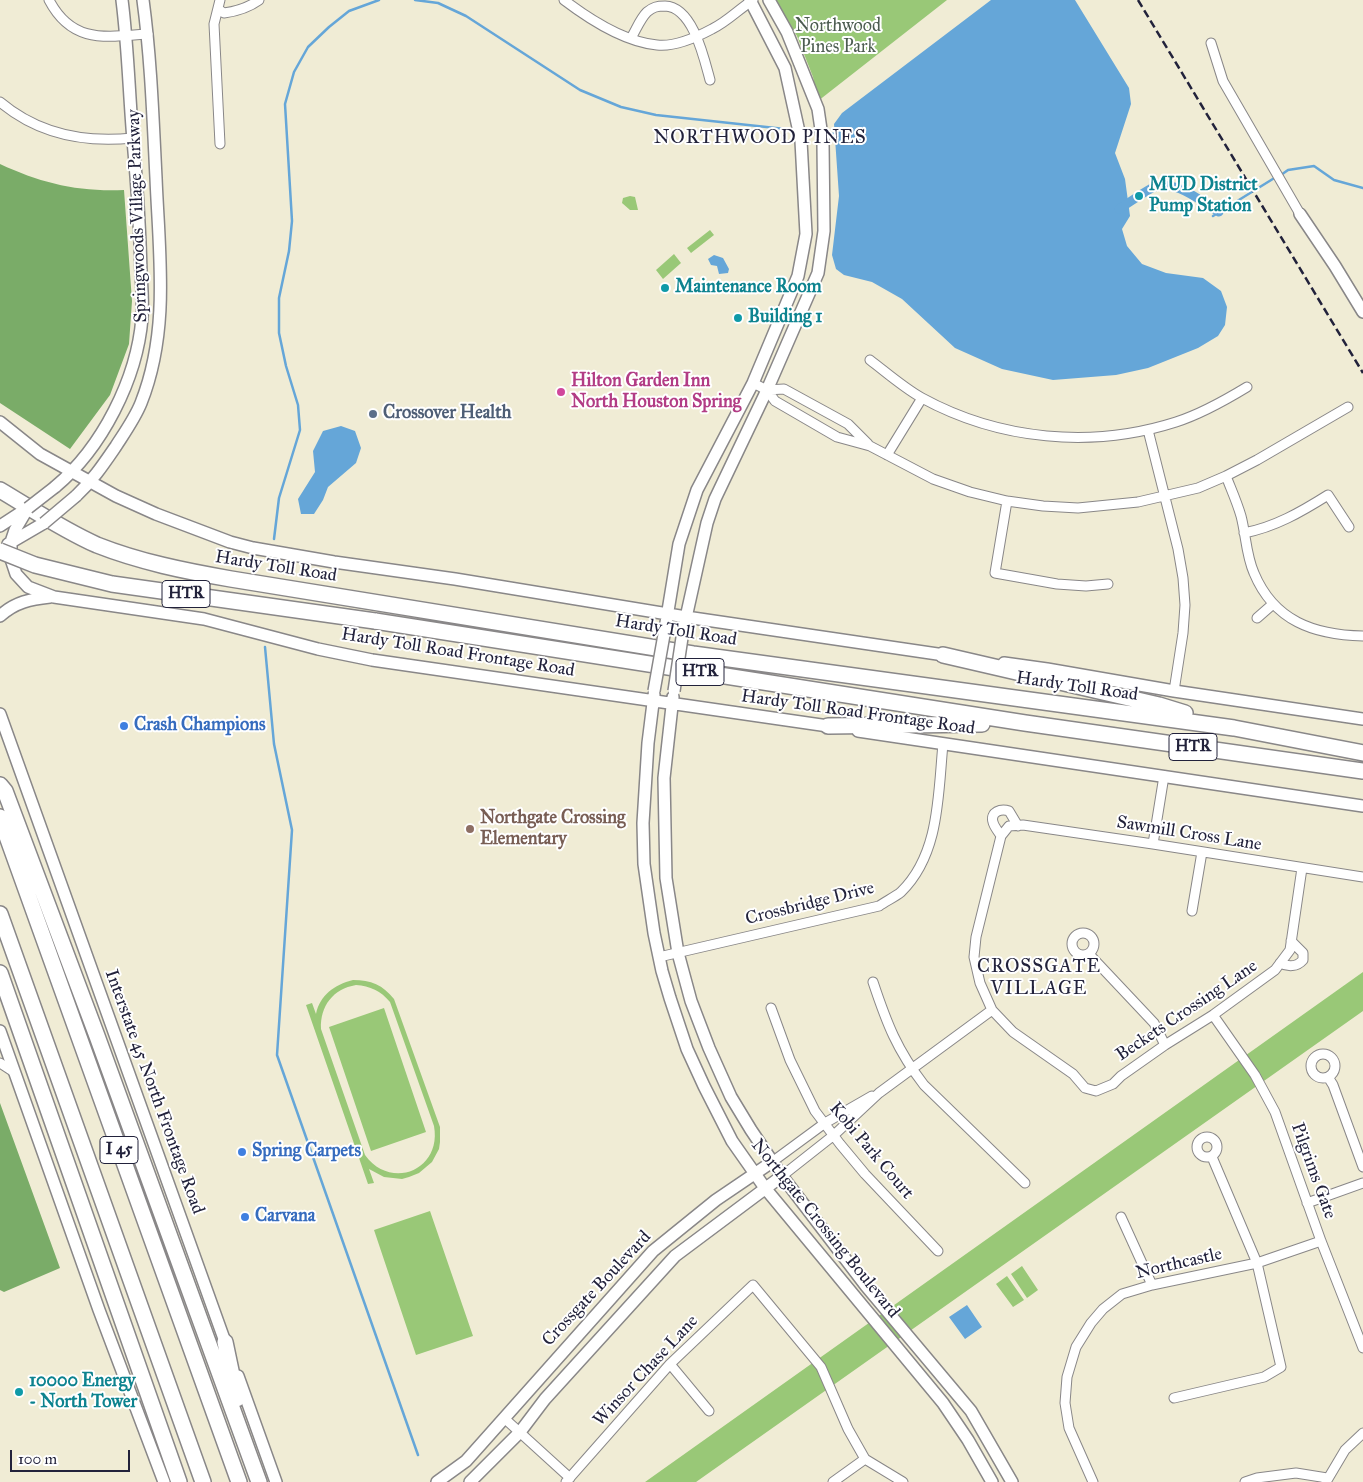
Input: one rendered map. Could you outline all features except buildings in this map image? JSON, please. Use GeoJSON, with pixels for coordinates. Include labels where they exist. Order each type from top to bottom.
{"type":"FeatureCollection","features":[{"type":"Feature","properties":{"kind":"highway","name":"Hardy Toll Road"},"geometry":{"type":"LineString","coordinates":[[0,490],[59,526],[97,544],[160,566],[231,580],[693,654],[1234,728],[1363,753]]}},
{"type":"Feature","properties":{"kind":"highway","name":"Hardy Toll Road"},"geometry":{"type":"LineString","coordinates":[[11,541],[35,565],[112,584],[375,621],[1025,723],[1362,771]]}},
{"type":"Feature","properties":{"kind":"highway"},"geometry":{"type":"LineString","coordinates":[[943,655],[1159,705],[1234,728]]}},
{"type":"Feature","properties":{"kind":"highway"},"geometry":{"type":"LineString","coordinates":[[828,726],[1025,723]]}},
{"type":"Feature","properties":{"kind":"highway"},"geometry":{"type":"LineString","coordinates":[[0,784],[5,791],[97,1036],[260,1482]]}},
{"type":"Feature","properties":{"kind":"highway","name":"I 45"},"geometry":{"type":"LineString","coordinates":[[0,817],[239,1482]]}},
{"type":"Feature","properties":{"kind":"highway","name":"I 45"},"geometry":{"type":"LineString","coordinates":[[0,914],[203,1482]]}},
{"type":"Feature","properties":{"kind":"highway"},"geometry":{"type":"LineString","coordinates":[[0,973],[173,1479]]}},
{"type":"Feature","properties":{"kind":"highway"},"geometry":{"type":"LineString","coordinates":[[225,1342],[242,1426],[260,1482]]}},
{"type":"Feature","properties":{"kind":"main road","name":"Springwoods Village Parkway"},"geometry":{"type":"LineString","coordinates":[[1,525],[28,508],[73,471],[106,424],[118,403],[130,373],[139,341],[142,318],[140,215],[127,36],[122,0]]}},
{"type":"Feature","properties":{"kind":"main road","name":"Springwoods Village Parkway"},"geometry":{"type":"LineString","coordinates":[[0,547],[44,523],[90,483],[127,429],[140,404],[157,346],[160,324],[160,268],[148,34],[144,0]]}},
{"type":"Feature","properties":{"kind":"main road","name":"Northgate Crossing Boulevard"},"geometry":{"type":"LineString","coordinates":[[751,0],[785,68],[801,141],[806,234],[798,276],[753,383],[697,490],[679,544],[654,696],[648,743],[643,823],[644,864],[659,957],[678,1024],[704,1086],[732,1141],[765,1188],[929,1384],[958,1424],[992,1482]]}},
{"type":"Feature","properties":{"kind":"main road","name":"Northgate Crossing Boulevard"},"geometry":{"type":"LineString","coordinates":[[769,0],[787,32],[818,109],[823,144],[824,231],[818,273],[767,390],[715,499],[707,523],[686,617],[672,704],[664,778],[666,878],[678,953],[691,1001],[709,1048],[722,1077],[751,1130],[782,1176],[866,1286],[971,1411],[1012,1482]]}},
{"type":"Feature","properties":{"kind":"main road"},"geometry":{"type":"LineString","coordinates":[[140,215],[157,214]]}},
{"type":"Feature","properties":{"kind":"main road"},"geometry":{"type":"LineString","coordinates":[[1300,214],[1363,312]]}},
{"type":"Feature","properties":{"kind":"main road"},"geometry":{"type":"LineString","coordinates":[[139,341],[157,346]]}},
{"type":"Feature","properties":{"kind":"main road"},"geometry":{"type":"LineString","coordinates":[[0,422],[40,454],[73,471],[90,483],[156,514],[230,542],[253,548],[686,617],[1047,669],[1174,691],[1363,719]]}},
{"type":"Feature","properties":{"kind":"main road"},"geometry":{"type":"LineString","coordinates":[[697,490],[715,499]]}},
{"type":"Feature","properties":{"kind":"main road"},"geometry":{"type":"LineString","coordinates":[[28,508],[11,541],[11,559],[16,574],[28,587],[54,597]]}},
{"type":"Feature","properties":{"kind":"main road"},"geometry":{"type":"LineString","coordinates":[[0,558],[6,560],[14,568]]}},
{"type":"Feature","properties":{"kind":"main road"},"geometry":{"type":"LineString","coordinates":[[0,616],[8,608],[27,600],[54,597]]}},
{"type":"Feature","properties":{"kind":"main road","name":"Hardy Toll Road Frontage Road"},"geometry":{"type":"LineString","coordinates":[[54,597],[204,619],[318,649],[372,660],[654,696],[672,704],[1363,806]]}},
{"type":"Feature","properties":{"kind":"main road","name":"Interstate 45 North Frontage Road"},"geometry":{"type":"LineString","coordinates":[[0,714],[276,1482]]}},
{"type":"Feature","properties":{"kind":"main road"},"geometry":{"type":"LineString","coordinates":[[643,823],[664,824]]}},
{"type":"Feature","properties":{"kind":"main road"},"geometry":{"type":"LineString","coordinates":[[0,1031],[99,1310],[173,1479]]}},
{"type":"Feature","properties":{"kind":"main road"},"geometry":{"type":"LineString","coordinates":[[704,1086],[722,1077]]}},
{"type":"Feature","properties":{"kind":"main road","name":"Crossgate Boulevard"},"geometry":{"type":"LineString","coordinates":[[437,1482],[466,1461],[653,1251],[716,1200],[772,1162]]}},
{"type":"Feature","properties":{"kind":"main road","name":"Crossgate Boulevard"},"geometry":{"type":"LineString","coordinates":[[470,1482],[520,1432],[545,1399],[675,1256],[782,1176]]}},
{"type":"Feature","properties":{"kind":"main road"},"geometry":{"type":"LineString","coordinates":[[662,1243],[675,1256]]}},
{"type":"Feature","properties":{"kind":"main road"},"geometry":{"type":"LineString","coordinates":[[854,1296],[866,1286]]}},
{"type":"Feature","properties":{"kind":"main road"},"geometry":{"type":"LineString","coordinates":[[583,1329],[596,1343]]}},
{"type":"Feature","properties":{"kind":"main road"},"geometry":{"type":"LineString","coordinates":[[958,1424],[971,1411]]}},
{"type":"Feature","properties":{"kind":"street"},"geometry":{"type":"LineString","coordinates":[[49,0],[54,10],[66,24],[80,33],[98,37],[148,34]]}},
{"type":"Feature","properties":{"kind":"street"},"geometry":{"type":"LineString","coordinates":[[219,5],[224,14],[247,8],[258,0]]}},
{"type":"Feature","properties":{"kind":"street"},"geometry":{"type":"LineString","coordinates":[[564,0],[622,36],[658,45],[671,44],[697,36],[726,20],[751,0]]}},
{"type":"Feature","properties":{"kind":"street"},"geometry":{"type":"LineString","coordinates":[[219,5],[214,24],[220,144]]}},
{"type":"Feature","properties":{"kind":"street"},"geometry":{"type":"LineString","coordinates":[[631,38],[648,12],[656,6],[671,6],[681,12],[697,36],[710,80]]}},
{"type":"Feature","properties":{"kind":"street"},"geometry":{"type":"LineString","coordinates":[[1212,43],[1223,81],[1300,214]]}},
{"type":"Feature","properties":{"kind":"street"},"geometry":{"type":"LineString","coordinates":[[0,102],[25,119],[51,132],[79,138],[101,140],[133,138]]}},
{"type":"Feature","properties":{"kind":"street"},"geometry":{"type":"LineString","coordinates":[[870,360],[922,398],[970,419],[1002,429],[1038,436],[1100,437],[1148,430],[1177,422],[1199,413],[1247,387]]}},
{"type":"Feature","properties":{"kind":"street"},"geometry":{"type":"LineString","coordinates":[[753,383],[767,390],[775,401],[837,437],[870,446],[933,479],[970,492],[1007,501],[1078,508],[1138,502],[1198,488],[1257,460],[1348,407]]}},
{"type":"Feature","properties":{"kind":"street"},"geometry":{"type":"LineString","coordinates":[[767,390],[784,389],[848,424],[870,446]]}},
{"type":"Feature","properties":{"kind":"street"},"geometry":{"type":"LineString","coordinates":[[888,455],[922,398]]}},
{"type":"Feature","properties":{"kind":"street"},"geometry":{"type":"LineString","coordinates":[[1148,430],[1178,549],[1183,578],[1183,633],[1174,691]]}},
{"type":"Feature","properties":{"kind":"street"},"geometry":{"type":"LineString","coordinates":[[1226,476],[1236,501],[1254,572],[1263,591],[1273,604],[1302,625],[1318,632],[1340,636],[1363,636]]}},
{"type":"Feature","properties":{"kind":"street"},"geometry":{"type":"LineString","coordinates":[[1244,533],[1272,526],[1328,496],[1349,527]]}},
{"type":"Feature","properties":{"kind":"street"},"geometry":{"type":"LineString","coordinates":[[1007,501],[995,572],[1057,584],[1086,586],[1108,584]]}},
{"type":"Feature","properties":{"kind":"street"},"geometry":{"type":"LineString","coordinates":[[1256,618],[1273,604]]}},
{"type":"Feature","properties":{"kind":"street","name":"Crossbridge Drive"},"geometry":{"type":"LineString","coordinates":[[659,957],[878,906],[901,892],[916,872],[928,851],[934,830],[943,744]]}},
{"type":"Feature","properties":{"kind":"street"},"geometry":{"type":"LineString","coordinates":[[1153,844],[1164,776]]}},
{"type":"Feature","properties":{"kind":"street"},"geometry":{"type":"LineString","coordinates":[[992,1010],[980,983],[974,958],[976,937],[1001,836],[1013,826],[1009,810],[1002,809],[996,811],[993,816],[993,821],[1001,836]]}},
{"type":"Feature","properties":{"kind":"street","name":"Sawmill Cross Lane"},"geometry":{"type":"LineString","coordinates":[[1013,826],[1153,844],[1363,877]]}},
{"type":"Feature","properties":{"kind":"street"},"geometry":{"type":"LineString","coordinates":[[1192,911],[1202,852]]}},
{"type":"Feature","properties":{"kind":"street","name":"Beckets Crossing Lane"},"geometry":{"type":"LineString","coordinates":[[992,1010],[1013,1032],[1074,1074],[1085,1088],[1096,1090],[1113,1084],[1121,1076],[1165,1045],[1213,1015],[1275,970],[1290,950],[1302,868]]}},
{"type":"Feature","properties":{"kind":"street"},"geometry":{"type":"LineString","coordinates":[[1280,963],[1294,966],[1303,960],[1303,953],[1291,941]]}},
{"type":"Feature","properties":{"kind":"street"},"geometry":{"type":"LineString","coordinates":[[1089,954],[1154,1023],[1165,1045]]}},
{"type":"Feature","properties":{"kind":"street"},"geometry":{"type":"LineString","coordinates":[[873,982],[888,1026],[900,1052],[924,1085],[1026,1182]]}},
{"type":"Feature","properties":{"kind":"street","name":"Kobi Park Court"},"geometry":{"type":"LineString","coordinates":[[770,1008],[790,1060],[815,1110],[865,1174],[938,1251]]}},
{"type":"Feature","properties":{"kind":"street","name":"Crossgate Boulevard"},"geometry":{"type":"LineString","coordinates":[[772,1162],[825,1123],[879,1093],[992,1010]]}},
{"type":"Feature","properties":{"kind":"street","name":"Pilgrims Gate"},"geometry":{"type":"LineString","coordinates":[[1213,1015],[1255,1075],[1274,1112],[1321,1241],[1363,1348]]}},
{"type":"Feature","properties":{"kind":"street"},"geometry":{"type":"LineString","coordinates":[[0,1063],[14,1072]]}},
{"type":"Feature","properties":{"kind":"street"},"geometry":{"type":"LineString","coordinates":[[1328,1077],[1333,1085],[1363,1167]]}},
{"type":"Feature","properties":{"kind":"street","name":"Crossgate Boulevard"},"geometry":{"type":"LineString","coordinates":[[782,1176],[834,1135],[879,1093]]}},
{"type":"Feature","properties":{"kind":"street"},"geometry":{"type":"LineString","coordinates":[[1174,1398],[1264,1376],[1281,1367],[1257,1263],[1212,1157]]}},
{"type":"Feature","properties":{"kind":"street"},"geometry":{"type":"LineString","coordinates":[[1307,1202],[1363,1183]]}},
{"type":"Feature","properties":{"kind":"street"},"geometry":{"type":"LineString","coordinates":[[1121,1217],[1152,1285]]}},
{"type":"Feature","properties":{"kind":"street","name":"Northcastle"},"geometry":{"type":"LineString","coordinates":[[1093,1482],[1069,1428],[1065,1403],[1067,1377],[1076,1347],[1103,1309],[1122,1294],[1152,1285],[1257,1263],[1321,1241]]}},
{"type":"Feature","properties":{"kind":"street","name":"Winsor Chase Lane"},"geometry":{"type":"LineString","coordinates":[[568,1480],[670,1364],[753,1285],[821,1367],[848,1429],[865,1459]]}},
{"type":"Feature","properties":{"kind":"street"},"geometry":{"type":"LineString","coordinates":[[670,1364],[709,1411]]}},
{"type":"Feature","properties":{"kind":"street"},"geometry":{"type":"LineString","coordinates":[[504,1418],[568,1480]]}},
{"type":"Feature","properties":{"kind":"street"},"geometry":{"type":"LineString","coordinates":[[1245,1482],[1257,1478],[1296,1473],[1327,1480],[1345,1450],[1363,1433]]}},
{"type":"Feature","properties":{"kind":"street"},"geometry":{"type":"LineString","coordinates":[[833,1482],[865,1459],[902,1482]]}},
{"type":"Feature","properties":{"kind":"green space","name":"Northwood Pines Park"},"geometry":{"type":"Polygon","coordinates":[[[774,0],[947,0],[818,101],[813,77],[797,36],[774,0]]]}},
{"type":"Feature","properties":{"kind":"green space"},"geometry":{"type":"Polygon","coordinates":[[[0,164],[15,171],[60,185],[75,188],[124,190],[132,301],[129,344],[110,395],[70,449],[0,403],[0,164]]]}},
{"type":"Feature","properties":{"kind":"green space"},"geometry":{"type":"Polygon","coordinates":[[[635,197],[638,210],[630,210],[622,203],[623,198],[635,197]]]}},
{"type":"Feature","properties":{"kind":"green space"},"geometry":{"type":"Polygon","coordinates":[[[710,230],[714,235],[691,253],[687,248],[710,230]]]}},
{"type":"Feature","properties":{"kind":"green space"},"geometry":{"type":"Polygon","coordinates":[[[674,254],[681,263],[663,279],[656,270],[674,254]]]}},
{"type":"Feature","properties":{"kind":"green space"},"geometry":{"type":"Polygon","coordinates":[[[1363,972],[1363,1011],[696,1482],[645,1482],[1363,972]]]}},
{"type":"Feature","properties":{"kind":"green space"},"geometry":{"type":"Polygon","coordinates":[[[353,980],[371,982],[381,987],[394,999],[440,1127],[439,1149],[432,1162],[419,1173],[402,1179],[384,1177],[369,1169],[374,1183],[368,1184],[306,1005],[312,1003],[316,1014],[324,996],[334,988],[353,980]],[[356,985],[341,990],[330,1000],[323,1013],[321,1029],[365,1155],[376,1166],[388,1172],[400,1173],[412,1170],[423,1164],[430,1154],[434,1141],[434,1126],[390,1002],[379,992],[356,985]]]}},
{"type":"Feature","properties":{"kind":"green space"},"geometry":{"type":"Polygon","coordinates":[[[384,1008],[426,1132],[371,1151],[329,1027],[384,1008]]]}},
{"type":"Feature","properties":{"kind":"green space"},"geometry":{"type":"Polygon","coordinates":[[[0,1103],[60,1268],[4,1292],[0,1290],[0,1103]]]}},
{"type":"Feature","properties":{"kind":"green space"},"geometry":{"type":"Polygon","coordinates":[[[430,1211],[473,1336],[416,1355],[374,1230],[430,1211]]]}},
{"type":"Feature","properties":{"kind":"green space"},"geometry":{"type":"Polygon","coordinates":[[[1022,1266],[1038,1290],[1027,1298],[1011,1274],[1022,1266]]]}},
{"type":"Feature","properties":{"kind":"green space"},"geometry":{"type":"Polygon","coordinates":[[[1007,1276],[1024,1300],[1013,1307],[996,1284],[1007,1276]]]}},
{"type":"Feature","properties":{"kind":"water"},"geometry":{"type":"Polygon","coordinates":[[[991,0],[1075,0],[1129,88],[1131,104],[1115,153],[1125,179],[1130,216],[1122,229],[1127,246],[1142,264],[1166,273],[1203,278],[1221,291],[1227,307],[1225,325],[1218,336],[1198,348],[1148,368],[1116,375],[1053,380],[1002,369],[955,348],[902,299],[872,282],[844,275],[836,269],[832,255],[839,196],[834,124],[842,113],[991,0]]]}},
{"type":"Feature","properties":{"kind":"water"},"geometry":{"type":"Polygon","coordinates":[[[714,255],[723,258],[729,269],[728,273],[719,274],[717,266],[711,265],[708,259],[714,255]]]}},
{"type":"Feature","properties":{"kind":"water"},"geometry":{"type":"Polygon","coordinates":[[[341,426],[355,431],[361,448],[356,463],[328,487],[323,500],[314,514],[301,514],[298,499],[315,472],[313,451],[323,431],[341,426]]]}},
{"type":"Feature","properties":{"kind":"water"},"geometry":{"type":"Polygon","coordinates":[[[967,1305],[982,1327],[965,1339],[949,1317],[967,1305]]]}},
{"type":"Feature","properties":{"kind":"waterway"},"geometry":{"type":"LineString","coordinates":[[274,539],[279,498],[300,430],[298,405],[286,366],[279,333],[279,298],[289,251],[292,221],[285,104],[294,72],[308,47],[349,11],[379,0]]}},
{"type":"Feature","properties":{"kind":"waterway"},"geometry":{"type":"LineString","coordinates":[[415,0],[438,3],[466,16],[580,90],[621,107],[656,115],[794,130]]}},
{"type":"Feature","properties":{"kind":"waterway"},"geometry":{"type":"LineString","coordinates":[[802,130],[819,132]]}},
{"type":"Feature","properties":{"kind":"waterway"},"geometry":{"type":"LineString","coordinates":[[824,133],[836,134]]}},
{"type":"Feature","properties":{"kind":"waterway"},"geometry":{"type":"LineString","coordinates":[[1281,175],[1288,170],[1314,166],[1334,180],[1363,188]]}},
{"type":"Feature","properties":{"kind":"waterway"},"geometry":{"type":"LineString","coordinates":[[1213,216],[1276,177]]}},
{"type":"Feature","properties":{"kind":"waterway"},"geometry":{"type":"LineString","coordinates":[[1119,209],[1152,188],[1170,186],[1187,192],[1219,212]]}},
{"type":"Feature","properties":{"kind":"waterway"},"geometry":{"type":"LineString","coordinates":[[265,647],[274,744],[292,830],[277,1055],[418,1455]]}},
{"type":"Feature","properties":{"kind":"railway"},"geometry":{"type":"LineString","coordinates":[[1138,0],[1363,373]]}},
{"type":"Feature","properties":{"kind":"place","name":"MUD District Pump Station"},"geometry":{"type":"Point","coordinates":[1139,196]}},
{"type":"Feature","properties":{"kind":"place","name":"Maintenance Room"},"geometry":{"type":"Point","coordinates":[665,288]}},
{"type":"Feature","properties":{"kind":"place","name":"Building 1"},"geometry":{"type":"Point","coordinates":[738,318]}},
{"type":"Feature","properties":{"kind":"place","name":"Hilton Garden Inn North Houston Spring"},"geometry":{"type":"Point","coordinates":[561,392]}},
{"type":"Feature","properties":{"kind":"place","name":"Crossover Health"},"geometry":{"type":"Point","coordinates":[373,414]}},
{"type":"Feature","properties":{"kind":"place","name":"Crash Champions"},"geometry":{"type":"Point","coordinates":[124,726]}},
{"type":"Feature","properties":{"kind":"place","name":"Northgate Crossing Elementary"},"geometry":{"type":"Point","coordinates":[470,829]}},
{"type":"Feature","properties":{"kind":"place","name":"Spring Carpets"},"geometry":{"type":"Point","coordinates":[242,1152]}},
{"type":"Feature","properties":{"kind":"place","name":"Carvana"},"geometry":{"type":"Point","coordinates":[245,1217]}},
{"type":"Feature","properties":{"kind":"place","name":"10000 Energy - North Tower"},"geometry":{"type":"Point","coordinates":[19,1392]}},
{"type":"Feature","properties":{"kind":"district","name":"NORTHWOOD PINES"},"geometry":{"type":"Point","coordinates":[760,138]}},
{"type":"Feature","properties":{"kind":"district","name":"CROSSGATE VILLAGE"},"geometry":{"type":"Point","coordinates":[1039,978]}}]}
